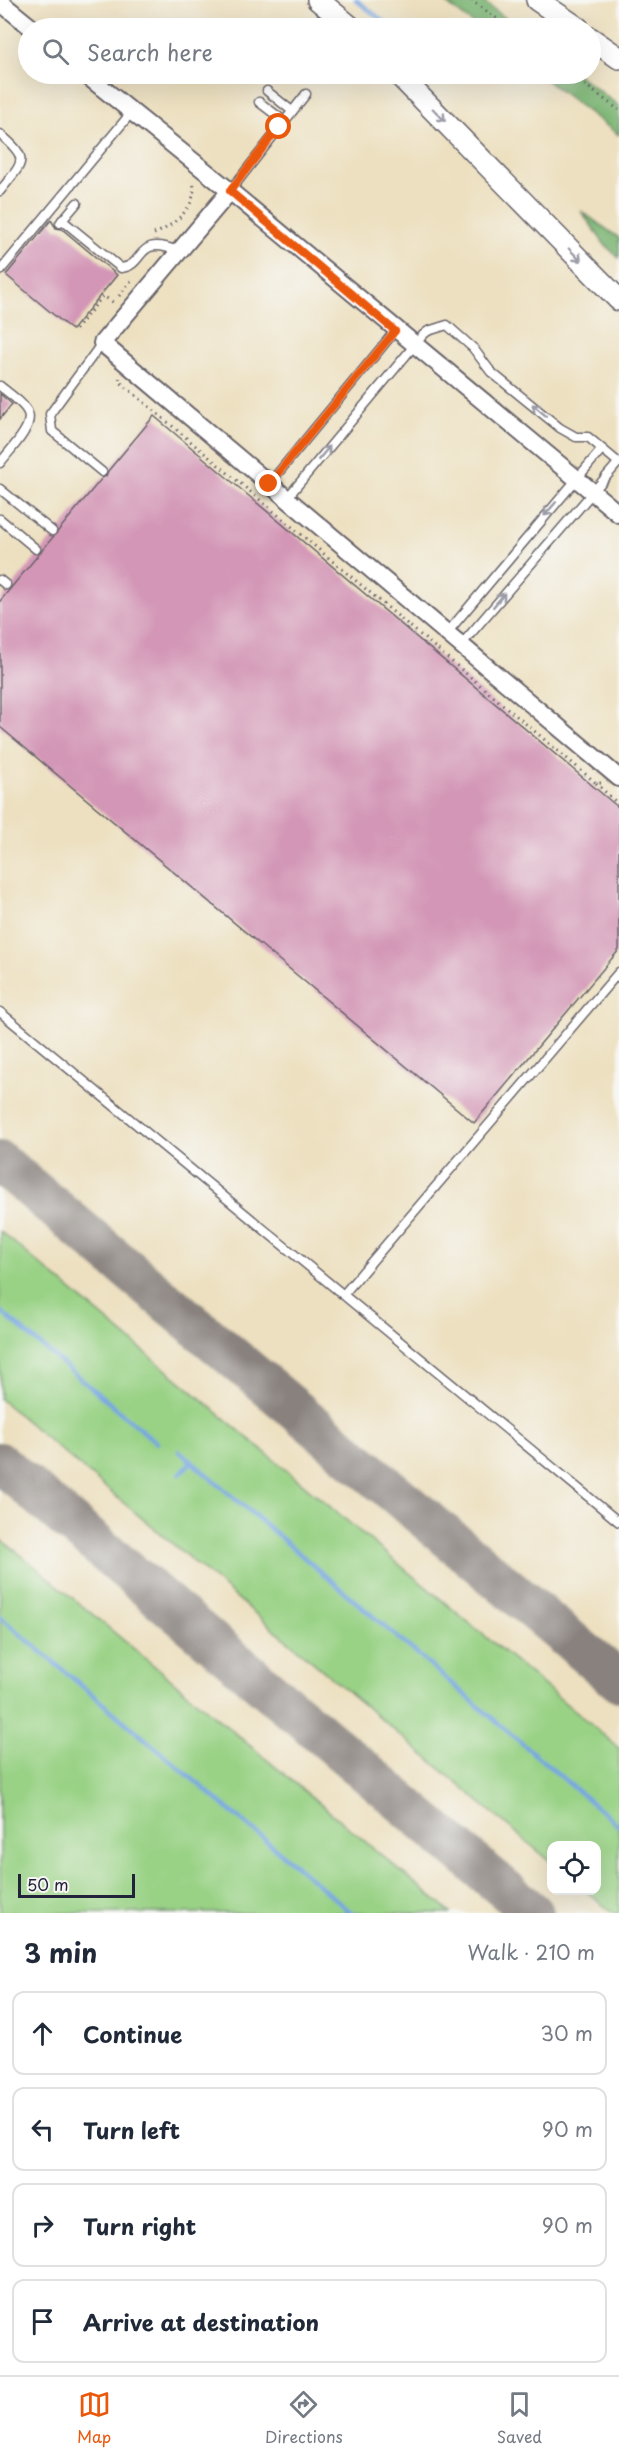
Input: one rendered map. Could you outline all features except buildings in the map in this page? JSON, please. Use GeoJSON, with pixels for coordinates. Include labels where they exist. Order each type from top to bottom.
{"type":"FeatureCollection","features":[{"type":"Feature","properties":{"kind":"street"},"geometry":{"type":"LineString","coordinates":[[318,0],[340,18]]}},
{"type":"Feature","properties":{"kind":"street"},"geometry":{"type":"LineString","coordinates":[[537,0],[563,18]]}},
{"type":"Feature","properties":{"kind":"street"},"geometry":{"type":"LineString","coordinates":[[0,2],[20,18]]}},
{"type":"Feature","properties":{"kind":"street"},"geometry":{"type":"LineString","coordinates":[[601,45],[619,58]]}},
{"type":"Feature","properties":{"kind":"street"},"geometry":{"type":"LineString","coordinates":[[97,84],[230,191],[395,331],[619,514]]}},
{"type":"Feature","properties":{"kind":"street"},"geometry":{"type":"LineString","coordinates":[[408,84],[619,300]]}},
{"type":"Feature","properties":{"kind":"street"},"geometry":{"type":"LineString","coordinates":[[230,191],[102,343],[461,645],[615,783]]}},
{"type":"Feature","properties":{"kind":"lane"},"geometry":{"type":"LineString","coordinates":[[267,91],[292,111]]}},
{"type":"Feature","properties":{"kind":"lane"},"geometry":{"type":"LineString","coordinates":[[230,191],[306,94]]}},
{"type":"Feature","properties":{"kind":"lane"},"geometry":{"type":"LineString","coordinates":[[258,102],[284,121]]}},
{"type":"Feature","properties":{"kind":"lane"},"geometry":{"type":"LineString","coordinates":[[0,271],[131,113]]}},
{"type":"Feature","properties":{"kind":"lane"},"geometry":{"type":"LineString","coordinates":[[0,134],[18,149],[20,158],[19,167],[0,191]]}},
{"type":"Feature","properties":{"kind":"lane"},"geometry":{"type":"LineString","coordinates":[[77,204],[61,222],[121,268],[128,267],[144,249],[159,245],[178,251]]}},
{"type":"Feature","properties":{"kind":"lane"},"geometry":{"type":"LineString","coordinates":[[287,498],[414,346],[428,331],[447,325],[472,348],[491,372],[569,434],[588,437],[619,463],[461,645]]}},
{"type":"Feature","properties":{"kind":"lane"},"geometry":{"type":"LineString","coordinates":[[269,484],[395,331]]}},
{"type":"Feature","properties":{"kind":"lane"},"geometry":{"type":"LineString","coordinates":[[102,343],[50,414],[50,423],[52,431],[102,472]]}},
{"type":"Feature","properties":{"kind":"lane"},"geometry":{"type":"LineString","coordinates":[[0,386],[28,411],[29,419],[26,429],[0,463]]}},
{"type":"Feature","properties":{"kind":"lane"},"geometry":{"type":"LineString","coordinates":[[447,633],[602,449]]}},
{"type":"Feature","properties":{"kind":"lane"},"geometry":{"type":"LineString","coordinates":[[0,489],[52,531]]}},
{"type":"Feature","properties":{"kind":"lane"},"geometry":{"type":"LineString","coordinates":[[0,519],[36,549]]}},
{"type":"Feature","properties":{"kind":"lane"},"geometry":{"type":"LineString","coordinates":[[343,1295],[619,972]]}},
{"type":"Feature","properties":{"kind":"lane"},"geometry":{"type":"LineString","coordinates":[[0,1012],[619,1522]]}},
{"type":"Feature","properties":{"kind":"path"},"geometry":{"type":"LineString","coordinates":[[471,0],[496,18]]}},
{"type":"Feature","properties":{"kind":"path"},"geometry":{"type":"LineString","coordinates":[[584,84],[619,110]]}},
{"type":"Feature","properties":{"kind":"path"},"geometry":{"type":"LineString","coordinates":[[144,249],[139,242],[141,239],[172,225],[193,200],[194,185],[189,177]]}},
{"type":"Feature","properties":{"kind":"path"},"geometry":{"type":"LineString","coordinates":[[75,330],[103,296],[114,302]]}},
{"type":"Feature","properties":{"kind":"path"},"geometry":{"type":"LineString","coordinates":[[120,382],[596,783],[619,805]]}},
{"type":"Feature","properties":{"kind":"path"},"geometry":{"type":"LineString","coordinates":[[596,783],[615,783]]}},
{"type":"Feature","properties":{"kind":"green space"},"geometry":{"type":"Polygon","coordinates":[[[442,0],[481,0],[505,18],[466,18],[442,0]]]}},
{"type":"Feature","properties":{"kind":"green space"},"geometry":{"type":"Polygon","coordinates":[[[551,84],[590,84],[619,106],[619,135],[551,84]]]}},
{"type":"Feature","properties":{"kind":"green space"},"geometry":{"type":"Polygon","coordinates":[[[581,211],[619,238],[619,258],[605,245],[581,211]]]}},
{"type":"Feature","properties":{"kind":"green space"},"geometry":{"type":"Polygon","coordinates":[[[0,1231],[619,1748],[619,1913],[613,1913],[591,1895],[601,1895],[601,1841],[547,1841],[547,1859],[0,1399],[0,1231]]]}},
{"type":"Feature","properties":{"kind":"green space"},"geometry":{"type":"Polygon","coordinates":[[[0,1539],[20,1554],[451,1913],[0,1913],[0,1539]]]}},
{"type":"Feature","properties":{"kind":"waterway"},"geometry":{"type":"LineString","coordinates":[[356,0],[379,18]]}},
{"type":"Feature","properties":{"kind":"waterway"},"geometry":{"type":"LineString","coordinates":[[0,1311],[157,1443]]}},
{"type":"Feature","properties":{"kind":"waterway"},"geometry":{"type":"LineString","coordinates":[[179,1451],[619,1826]]}},
{"type":"Feature","properties":{"kind":"waterway"},"geometry":{"type":"LineString","coordinates":[[180,1474],[191,1462]]}},
{"type":"Feature","properties":{"kind":"waterway"},"geometry":{"type":"LineString","coordinates":[[0,1617],[352,1913]]}},
{"type":"Feature","properties":{"kind":"taxiway"},"geometry":{"type":"LineString","coordinates":[[0,1162],[619,1681]]}},
{"type":"Feature","properties":{"kind":"taxiway"},"geometry":{"type":"LineString","coordinates":[[0,1463],[533,1913]]}},
{"type":"Feature","properties":{"kind":"route"},"geometry":{"type":"LineString","coordinates":[[269,484],[395,331],[230,191],[279,127]]}}]}
